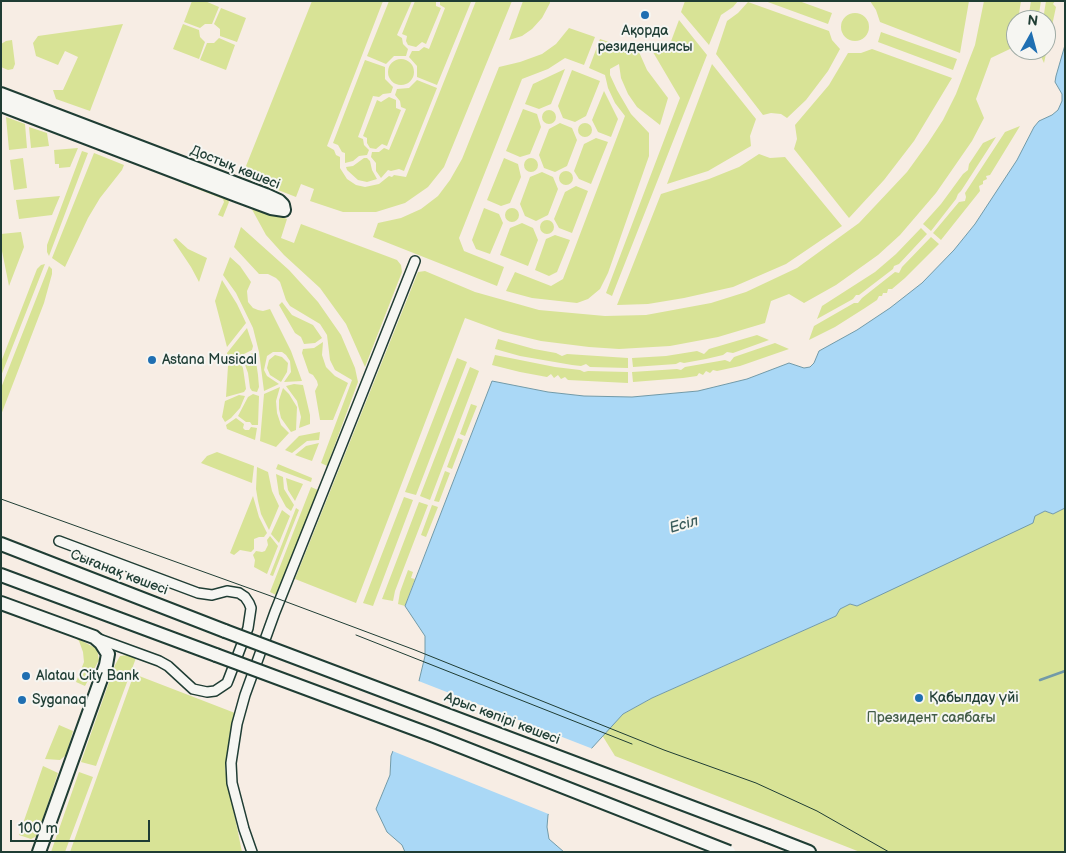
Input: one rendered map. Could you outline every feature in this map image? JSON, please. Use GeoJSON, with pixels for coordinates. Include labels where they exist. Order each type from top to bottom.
{"type":"FeatureCollection","features":[{"type":"Feature","properties":{"kind":"main road","name":"Достық көшесі"},"geometry":{"type":"LineString","coordinates":[[1,94],[266,195],[283,205],[284,210],[277,210],[253,202],[1,105]]}},
{"type":"Feature","properties":{"kind":"main road","name":"Сығанақ көшесі"},"geometry":{"type":"LineString","coordinates":[[1,544],[225,631]]}},
{"type":"Feature","properties":{"kind":"main road"},"geometry":{"type":"LineString","coordinates":[[1,575],[434,736],[730,852]]}},
{"type":"Feature","properties":{"kind":"main road"},"geometry":{"type":"LineString","coordinates":[[1,603],[94,637],[106,648],[108,654],[108,659],[39,852]]}},
{"type":"Feature","properties":{"kind":"main road","name":"Арыс көпірі көшесі"},"geometry":{"type":"LineString","coordinates":[[225,631],[809,852]]}},
{"type":"Feature","properties":{"kind":"street"},"geometry":{"type":"LineString","coordinates":[[252,852],[244,830],[232,783],[231,763],[237,724],[275,612],[415,260]]}},
{"type":"Feature","properties":{"kind":"street"},"geometry":{"type":"LineString","coordinates":[[59,541],[198,593],[212,595],[227,591],[239,593],[249,603],[251,608],[248,628],[227,683],[207,692],[193,689],[168,666],[94,637]]}},
{"type":"Feature","properties":{"kind":"green space"},"geometry":{"type":"Polygon","coordinates":[[[192,1],[205,1],[219,7],[212,24],[205,24],[200,28],[184,22],[192,1]]]}},
{"type":"Feature","properties":{"kind":"green space"},"geometry":{"type":"Polygon","coordinates":[[[312,1],[383,1],[327,146],[340,157],[340,168],[347,179],[356,185],[365,187],[379,184],[389,176],[406,177],[476,1],[512,1],[444,167],[428,187],[405,203],[376,212],[343,212],[310,201],[314,189],[301,184],[296,197],[242,176],[312,1]]]}},
{"type":"Feature","properties":{"kind":"green space"},"geometry":{"type":"Polygon","coordinates":[[[389,1],[412,1],[397,35],[402,38],[403,44],[408,49],[406,56],[394,56],[386,64],[367,56],[389,1]]]}},
{"type":"Feature","properties":{"kind":"green space"},"geometry":{"type":"Polygon","coordinates":[[[415,1],[436,1],[436,6],[441,8],[426,44],[422,42],[416,47],[408,45],[406,41],[407,36],[402,34],[415,1]]]}},
{"type":"Feature","properties":{"kind":"green space"},"geometry":{"type":"Polygon","coordinates":[[[440,1],[471,2],[437,85],[417,77],[417,66],[409,57],[412,51],[419,51],[424,47],[429,49],[445,8],[440,5],[440,1]]]}},
{"type":"Feature","properties":{"kind":"green space"},"geometry":{"type":"Polygon","coordinates":[[[523,1],[550,1],[550,3],[542,18],[532,29],[522,36],[509,40],[523,1]]]}},
{"type":"Feature","properties":{"kind":"green space"},"geometry":{"type":"Polygon","coordinates":[[[685,1],[738,1],[721,15],[709,45],[681,12],[685,1]]]}},
{"type":"Feature","properties":{"kind":"green space"},"geometry":{"type":"Polygon","coordinates":[[[765,1],[799,1],[832,13],[828,24],[765,1]]]}},
{"type":"Feature","properties":{"kind":"green space"},"geometry":{"type":"Polygon","coordinates":[[[870,1],[969,1],[960,53],[880,22],[876,10],[870,1]]]}},
{"type":"Feature","properties":{"kind":"green space"},"geometry":{"type":"Polygon","coordinates":[[[984,1],[1021,1],[1020,10],[1006,10],[1006,51],[991,58],[976,99],[984,118],[972,141],[936,193],[900,235],[878,255],[836,285],[804,303],[789,294],[771,301],[765,323],[718,337],[670,346],[619,349],[541,341],[503,332],[465,318],[356,603],[295,579],[418,272],[425,271],[475,292],[539,310],[605,316],[646,315],[711,303],[746,292],[797,268],[859,223],[907,172],[943,120],[956,94],[975,45],[984,1]]]}},
{"type":"Feature","properties":{"kind":"green space"},"geometry":{"type":"Polygon","coordinates":[[[1031,1],[1041,1],[1040,10],[1030,10],[1031,1]]]}},
{"type":"Feature","properties":{"kind":"green space"},"geometry":{"type":"Polygon","coordinates":[[[1046,1],[1055,1],[1053,4],[1056,7],[1055,10],[1045,10],[1046,1]]]}},
{"type":"Feature","properties":{"kind":"green space"},"geometry":{"type":"Polygon","coordinates":[[[748,2],[829,31],[832,40],[840,49],[828,71],[806,100],[787,118],[781,114],[771,113],[763,115],[716,54],[727,21],[748,2]]]}},
{"type":"Feature","properties":{"kind":"green space"},"geometry":{"type":"Polygon","coordinates":[[[221,8],[246,18],[237,42],[220,36],[220,29],[214,24],[221,8]]]}},
{"type":"Feature","properties":{"kind":"green space"},"geometry":{"type":"Polygon","coordinates":[[[855,13],[865,17],[869,27],[865,37],[855,41],[845,37],[841,27],[845,17],[855,13]]]}},
{"type":"Feature","properties":{"kind":"green space"},"geometry":{"type":"Polygon","coordinates":[[[679,20],[707,55],[612,296],[606,293],[680,98],[650,47],[670,44],[679,20]]]}},
{"type":"Feature","properties":{"kind":"green space"},"geometry":{"type":"Polygon","coordinates":[[[123,24],[90,111],[56,99],[53,90],[63,90],[78,57],[65,51],[58,65],[36,56],[33,43],[38,36],[123,24]]]}},
{"type":"Feature","properties":{"kind":"green space"},"geometry":{"type":"Polygon","coordinates":[[[183,24],[199,30],[200,37],[205,42],[199,59],[173,49],[183,24]]]}},
{"type":"Feature","properties":{"kind":"green space"},"geometry":{"type":"Polygon","coordinates":[[[569,28],[595,37],[584,65],[565,58],[548,69],[522,79],[459,238],[464,251],[504,267],[497,286],[373,237],[378,223],[401,218],[421,209],[438,196],[450,180],[462,159],[499,67],[542,54],[556,44],[569,28]]]}},
{"type":"Feature","properties":{"kind":"green space"},"geometry":{"type":"Polygon","coordinates":[[[881,32],[957,59],[953,70],[878,42],[881,32]]]}},
{"type":"Feature","properties":{"kind":"green space"},"geometry":{"type":"Polygon","coordinates":[[[219,38],[235,45],[226,70],[200,60],[207,43],[214,43],[219,38]]]}},
{"type":"Feature","properties":{"kind":"green space"},"geometry":{"type":"Polygon","coordinates":[[[600,39],[639,52],[647,70],[668,98],[660,125],[637,107],[628,94],[621,78],[619,64],[610,69],[610,75],[617,90],[631,114],[649,133],[649,156],[608,273],[600,289],[588,299],[577,303],[532,298],[506,291],[515,272],[551,286],[563,279],[625,116],[615,103],[608,88],[605,75],[589,68],[600,39]]]}},
{"type":"Feature","properties":{"kind":"green space"},"geometry":{"type":"Polygon","coordinates":[[[12,40],[15,64],[13,69],[8,70],[1,67],[1,44],[12,40]]]}},
{"type":"Feature","properties":{"kind":"green space"},"geometry":{"type":"Polygon","coordinates":[[[872,49],[952,78],[914,141],[884,180],[849,218],[794,149],[797,139],[795,125],[829,85],[848,53],[861,53],[872,49]]]}},
{"type":"Feature","properties":{"kind":"green space"},"geometry":{"type":"Polygon","coordinates":[[[401,59],[410,63],[414,72],[410,81],[401,85],[392,81],[388,72],[392,63],[401,59]]]}},
{"type":"Feature","properties":{"kind":"green space"},"geometry":{"type":"Polygon","coordinates":[[[365,60],[385,67],[385,79],[393,87],[391,93],[383,94],[379,97],[373,96],[358,137],[363,139],[364,145],[369,150],[367,155],[359,156],[353,161],[345,163],[345,153],[342,152],[338,145],[333,143],[365,60]]]}},
{"type":"Feature","properties":{"kind":"green space"},"geometry":{"type":"Polygon","coordinates":[[[712,64],[756,119],[750,136],[751,146],[708,171],[667,184],[712,64]]]}},
{"type":"Feature","properties":{"kind":"green space"},"geometry":{"type":"Polygon","coordinates":[[[565,69],[551,104],[539,109],[525,104],[533,84],[565,69]]]}},
{"type":"Feature","properties":{"kind":"green space"},"geometry":{"type":"Polygon","coordinates":[[[572,70],[600,81],[586,116],[575,122],[563,118],[558,106],[572,70]]]}},
{"type":"Feature","properties":{"kind":"green space"},"geometry":{"type":"Polygon","coordinates":[[[417,80],[437,88],[404,171],[399,169],[388,170],[381,178],[376,171],[376,163],[371,157],[372,152],[379,152],[384,148],[389,150],[406,109],[401,107],[400,101],[395,95],[397,89],[409,88],[417,80]]]}},
{"type":"Feature","properties":{"kind":"green space"},"geometry":{"type":"Polygon","coordinates":[[[604,91],[618,119],[611,137],[598,132],[592,120],[604,91]]]}},
{"type":"Feature","properties":{"kind":"green space"},"geometry":{"type":"Polygon","coordinates":[[[389,97],[396,100],[396,108],[401,110],[387,146],[382,144],[376,149],[370,148],[367,138],[363,136],[377,100],[381,102],[389,97]]]}},
{"type":"Feature","properties":{"kind":"green space"},"geometry":{"type":"Polygon","coordinates":[[[523,109],[537,114],[541,127],[530,154],[520,157],[506,151],[523,109]]]}},
{"type":"Feature","properties":{"kind":"green space"},"geometry":{"type":"Polygon","coordinates":[[[546,110],[552,110],[556,117],[552,124],[546,124],[542,120],[542,114],[546,110]]]}},
{"type":"Feature","properties":{"kind":"green space"},"geometry":{"type":"Polygon","coordinates":[[[6,117],[25,124],[27,148],[9,150],[6,117]]]}},
{"type":"Feature","properties":{"kind":"green space"},"geometry":{"type":"Polygon","coordinates":[[[560,123],[572,128],[577,140],[567,166],[555,172],[544,168],[539,155],[549,129],[560,123]]]}},
{"type":"Feature","properties":{"kind":"green space"},"geometry":{"type":"Polygon","coordinates":[[[582,123],[588,123],[592,130],[588,137],[582,137],[578,133],[578,127],[582,123]]]}},
{"type":"Feature","properties":{"kind":"green space"},"geometry":{"type":"Polygon","coordinates":[[[1020,126],[990,175],[986,176],[987,179],[979,186],[980,191],[941,240],[933,233],[959,202],[965,201],[965,193],[1005,132],[1020,126]]]}},
{"type":"Feature","properties":{"kind":"green space"},"geometry":{"type":"Polygon","coordinates":[[[29,127],[47,133],[49,146],[31,148],[29,127]]]}},
{"type":"Feature","properties":{"kind":"green space"},"geometry":{"type":"Polygon","coordinates":[[[996,137],[956,199],[931,231],[923,224],[968,170],[969,164],[983,143],[996,137]]]}},
{"type":"Feature","properties":{"kind":"green space"},"geometry":{"type":"Polygon","coordinates":[[[596,138],[608,142],[591,184],[579,179],[574,171],[584,144],[596,138]]]}},
{"type":"Feature","properties":{"kind":"green space"},"geometry":{"type":"Polygon","coordinates":[[[78,148],[70,167],[59,168],[59,164],[55,164],[54,150],[78,148]]]}},
{"type":"Feature","properties":{"kind":"green space"},"geometry":{"type":"Polygon","coordinates":[[[82,151],[88,153],[49,256],[47,245],[82,151]]]}},
{"type":"Feature","properties":{"kind":"green space"},"geometry":{"type":"Polygon","coordinates":[[[94,153],[124,165],[88,218],[65,267],[52,258],[94,153]]]}},
{"type":"Feature","properties":{"kind":"green space"},"geometry":{"type":"Polygon","coordinates":[[[759,154],[770,158],[785,157],[842,226],[786,264],[733,287],[648,304],[617,305],[661,194],[709,179],[739,167],[759,154]]]}},
{"type":"Feature","properties":{"kind":"green space"},"geometry":{"type":"Polygon","coordinates":[[[23,158],[27,188],[14,190],[10,160],[23,158]]]}},
{"type":"Feature","properties":{"kind":"green space"},"geometry":{"type":"Polygon","coordinates":[[[364,158],[370,161],[377,179],[367,182],[358,180],[347,170],[346,167],[353,166],[364,158]]]}},
{"type":"Feature","properties":{"kind":"green space"},"geometry":{"type":"Polygon","coordinates":[[[504,158],[518,164],[521,177],[510,203],[501,206],[487,200],[504,158]]]}},
{"type":"Feature","properties":{"kind":"green space"},"geometry":{"type":"Polygon","coordinates":[[[528,158],[534,158],[538,165],[534,172],[528,172],[524,168],[524,162],[528,158]]]}},
{"type":"Feature","properties":{"kind":"green space"},"geometry":{"type":"Polygon","coordinates":[[[563,171],[569,171],[573,178],[569,185],[563,185],[559,181],[559,175],[563,171]]]}},
{"type":"Feature","properties":{"kind":"green space"},"geometry":{"type":"Polygon","coordinates":[[[542,172],[553,177],[558,189],[548,215],[536,221],[525,216],[520,204],[530,177],[542,172]]]}},
{"type":"Feature","properties":{"kind":"green space"},"geometry":{"type":"Polygon","coordinates":[[[188,181],[226,195],[229,202],[223,217],[218,215],[224,202],[223,199],[182,183],[188,181]]]}},
{"type":"Feature","properties":{"kind":"green space"},"geometry":{"type":"Polygon","coordinates":[[[576,186],[588,191],[572,233],[559,228],[554,219],[565,192],[576,186]]]}},
{"type":"Feature","properties":{"kind":"green space"},"geometry":{"type":"Polygon","coordinates":[[[60,196],[52,215],[19,219],[16,200],[60,196]]]}},
{"type":"Feature","properties":{"kind":"green space"},"geometry":{"type":"Polygon","coordinates":[[[249,204],[287,219],[281,238],[294,243],[301,224],[397,260],[401,265],[402,272],[365,367],[346,324],[320,288],[284,255],[266,235],[249,204]]]}},
{"type":"Feature","properties":{"kind":"green space"},"geometry":{"type":"Polygon","coordinates":[[[484,208],[499,214],[503,223],[490,254],[476,249],[472,240],[484,208]]]}},
{"type":"Feature","properties":{"kind":"green space"},"geometry":{"type":"Polygon","coordinates":[[[509,208],[515,208],[519,215],[515,222],[509,222],[505,218],[505,212],[509,208]]]}},
{"type":"Feature","properties":{"kind":"green space"},"geometry":{"type":"Polygon","coordinates":[[[544,220],[550,220],[554,227],[550,234],[544,234],[540,230],[540,224],[544,220]]]}},
{"type":"Feature","properties":{"kind":"green space"},"geometry":{"type":"Polygon","coordinates":[[[522,223],[533,228],[538,240],[528,266],[500,255],[510,228],[522,223]]]}},
{"type":"Feature","properties":{"kind":"green space"},"geometry":{"type":"Polygon","coordinates":[[[241,227],[289,270],[318,302],[341,335],[355,368],[358,382],[327,466],[321,463],[352,380],[335,370],[330,360],[327,335],[320,324],[290,306],[280,282],[268,274],[259,274],[234,247],[241,227]]]}},
{"type":"Feature","properties":{"kind":"green space"},"geometry":{"type":"Polygon","coordinates":[[[921,228],[927,234],[899,264],[859,295],[817,319],[822,306],[875,272],[896,254],[921,228]]]}},
{"type":"Feature","properties":{"kind":"green space"},"geometry":{"type":"Polygon","coordinates":[[[21,232],[24,247],[9,286],[1,246],[1,234],[21,232]]]}},
{"type":"Feature","properties":{"kind":"green space"},"geometry":{"type":"Polygon","coordinates":[[[555,235],[570,240],[557,272],[549,276],[535,270],[546,239],[555,235]]]}},
{"type":"Feature","properties":{"kind":"green space"},"geometry":{"type":"Polygon","coordinates":[[[931,237],[939,244],[892,289],[888,289],[887,293],[883,293],[877,300],[835,327],[809,340],[814,326],[854,303],[858,303],[895,272],[899,273],[902,267],[931,237]]]}},
{"type":"Feature","properties":{"kind":"green space"},"geometry":{"type":"Polygon","coordinates":[[[176,238],[188,249],[207,258],[199,282],[173,240],[176,238]]]}},
{"type":"Feature","properties":{"kind":"green space"},"geometry":{"type":"Polygon","coordinates":[[[230,257],[240,266],[251,282],[247,291],[248,302],[253,308],[258,310],[270,309],[291,351],[302,381],[284,382],[291,372],[290,361],[282,352],[273,352],[267,356],[264,370],[267,376],[279,384],[264,391],[259,352],[253,328],[236,293],[223,275],[230,257]]]}},
{"type":"Feature","properties":{"kind":"green space"},"geometry":{"type":"Polygon","coordinates":[[[45,264],[1,376],[1,362],[37,269],[45,264]]]}},
{"type":"Feature","properties":{"kind":"green space"},"geometry":{"type":"Polygon","coordinates":[[[49,266],[52,269],[52,274],[44,303],[1,415],[1,388],[49,266]]]}},
{"type":"Feature","properties":{"kind":"green space"},"geometry":{"type":"Polygon","coordinates":[[[222,280],[246,323],[227,347],[215,301],[222,280]]]}},
{"type":"Feature","properties":{"kind":"green space"},"geometry":{"type":"Polygon","coordinates":[[[282,302],[292,315],[313,325],[322,338],[315,343],[304,344],[301,337],[295,333],[279,305],[282,302]]]}},
{"type":"Feature","properties":{"kind":"green space"},"geometry":{"type":"Polygon","coordinates":[[[247,328],[253,346],[252,350],[228,362],[227,353],[247,328]]]}},
{"type":"Feature","properties":{"kind":"green space"},"geometry":{"type":"Polygon","coordinates":[[[757,335],[769,340],[733,353],[727,352],[723,355],[706,359],[676,364],[633,367],[632,358],[666,356],[697,351],[704,354],[709,349],[757,335]]]}},
{"type":"Feature","properties":{"kind":"green space"},"geometry":{"type":"Polygon","coordinates":[[[498,339],[562,356],[567,354],[628,358],[628,368],[590,367],[586,364],[581,366],[572,365],[520,356],[495,349],[498,339]]]}},
{"type":"Feature","properties":{"kind":"green space"},"geometry":{"type":"Polygon","coordinates":[[[323,342],[322,355],[326,367],[335,376],[348,383],[333,420],[320,420],[315,391],[318,385],[317,381],[309,373],[302,353],[303,349],[314,348],[323,342]]]}},
{"type":"Feature","properties":{"kind":"green space"},"geometry":{"type":"Polygon","coordinates":[[[775,343],[789,349],[740,366],[717,371],[713,370],[710,373],[706,371],[703,375],[699,373],[697,376],[683,378],[633,382],[632,372],[681,370],[685,367],[725,360],[730,362],[734,357],[775,343]]]}},
{"type":"Feature","properties":{"kind":"green space"},"geometry":{"type":"Polygon","coordinates":[[[253,353],[255,355],[258,375],[259,387],[257,392],[252,391],[250,388],[244,362],[244,357],[253,353]]]}},
{"type":"Feature","properties":{"kind":"green space"},"geometry":{"type":"Polygon","coordinates":[[[275,355],[282,357],[288,363],[287,372],[281,382],[270,375],[267,368],[269,360],[275,355]]]}},
{"type":"Feature","properties":{"kind":"green space"},"geometry":{"type":"Polygon","coordinates":[[[495,355],[584,372],[628,372],[628,383],[568,380],[565,377],[561,379],[558,375],[554,378],[551,374],[547,377],[520,372],[492,365],[495,355]]]}},
{"type":"Feature","properties":{"kind":"green space"},"geometry":{"type":"Polygon","coordinates":[[[457,358],[467,362],[416,495],[405,492],[457,358]]]}},
{"type":"Feature","properties":{"kind":"green space"},"geometry":{"type":"Polygon","coordinates":[[[236,361],[243,368],[246,389],[244,392],[226,397],[228,366],[236,361]]]}},
{"type":"Feature","properties":{"kind":"green space"},"geometry":{"type":"Polygon","coordinates":[[[470,367],[479,371],[430,500],[420,496],[470,367]]]}},
{"type":"Feature","properties":{"kind":"green space"},"geometry":{"type":"Polygon","coordinates":[[[294,384],[303,385],[310,415],[310,424],[299,428],[301,417],[297,401],[286,386],[294,384]]]}},
{"type":"Feature","properties":{"kind":"green space"},"geometry":{"type":"Polygon","coordinates":[[[280,387],[276,401],[277,413],[281,425],[289,433],[276,447],[260,441],[264,394],[280,387]]]}},
{"type":"Feature","properties":{"kind":"green space"},"geometry":{"type":"Polygon","coordinates":[[[283,388],[297,407],[296,430],[291,432],[281,418],[279,409],[279,400],[283,388]]]}},
{"type":"Feature","properties":{"kind":"green space"},"geometry":{"type":"Polygon","coordinates":[[[253,394],[259,396],[258,425],[252,425],[238,416],[248,397],[253,394]]]}},
{"type":"Feature","properties":{"kind":"green space"},"geometry":{"type":"Polygon","coordinates":[[[239,395],[245,396],[240,408],[225,422],[222,417],[225,401],[239,395]]]}},
{"type":"Feature","properties":{"kind":"green space"},"geometry":{"type":"Polygon","coordinates":[[[471,404],[477,406],[465,436],[460,434],[471,404]]]}},
{"type":"Feature","properties":{"kind":"green space"},"geometry":{"type":"Polygon","coordinates":[[[236,418],[244,424],[243,428],[245,430],[249,430],[251,427],[257,428],[255,440],[227,429],[226,425],[236,418]]]}},
{"type":"Feature","properties":{"kind":"green space"},"geometry":{"type":"Polygon","coordinates":[[[320,432],[319,440],[307,441],[292,453],[285,450],[299,436],[320,432]]]}},
{"type":"Feature","properties":{"kind":"green space"},"geometry":{"type":"Polygon","coordinates":[[[458,438],[463,440],[452,469],[447,467],[458,438]]]}},
{"type":"Feature","properties":{"kind":"green space"},"geometry":{"type":"Polygon","coordinates":[[[319,443],[312,461],[295,455],[306,446],[319,443]]]}},
{"type":"Feature","properties":{"kind":"green space"},"geometry":{"type":"Polygon","coordinates":[[[217,452],[254,466],[252,483],[201,463],[207,456],[217,452]]]}},
{"type":"Feature","properties":{"kind":"green space"},"geometry":{"type":"Polygon","coordinates":[[[278,464],[312,478],[311,482],[276,469],[278,464]]]}},
{"type":"Feature","properties":{"kind":"green space"},"geometry":{"type":"Polygon","coordinates":[[[257,467],[268,472],[272,491],[279,506],[269,530],[261,514],[258,501],[256,489],[257,467]]]}},
{"type":"Feature","properties":{"kind":"green space"},"geometry":{"type":"Polygon","coordinates":[[[445,471],[450,473],[439,502],[434,501],[445,471]]]}},
{"type":"Feature","properties":{"kind":"green space"},"geometry":{"type":"Polygon","coordinates":[[[276,474],[283,477],[284,489],[294,505],[291,511],[286,507],[279,494],[276,474]]]}},
{"type":"Feature","properties":{"kind":"green space"},"geometry":{"type":"Polygon","coordinates":[[[286,478],[303,484],[295,501],[288,490],[286,478]]]}},
{"type":"Feature","properties":{"kind":"green space"},"geometry":{"type":"Polygon","coordinates":[[[311,487],[318,490],[276,595],[270,592],[311,487]]]}},
{"type":"Feature","properties":{"kind":"green space"},"geometry":{"type":"Polygon","coordinates":[[[253,496],[259,517],[267,533],[264,537],[254,539],[254,549],[251,552],[240,550],[234,555],[230,553],[253,496]]]}},
{"type":"Feature","properties":{"kind":"green space"},"geometry":{"type":"Polygon","coordinates":[[[404,497],[413,500],[373,606],[363,603],[404,497]]]}},
{"type":"Feature","properties":{"kind":"green space"},"geometry":{"type":"Polygon","coordinates":[[[419,502],[428,505],[395,591],[393,601],[382,599],[419,502]]]}},
{"type":"Feature","properties":{"kind":"green space"},"geometry":{"type":"Polygon","coordinates":[[[432,505],[438,507],[426,537],[421,535],[432,505]]]}},
{"type":"Feature","properties":{"kind":"green space"},"geometry":{"type":"Polygon","coordinates":[[[296,508],[299,510],[273,576],[270,575],[296,508]]]}},
{"type":"Feature","properties":{"kind":"green space","name":"Президент саябағы"},"geometry":{"type":"Polygon","coordinates":[[[1065,508],[1065,852],[860,852],[615,756],[602,735],[623,714],[652,698],[836,616],[840,609],[850,604],[857,606],[1045,511],[1053,514],[1065,508]]]}},
{"type":"Feature","properties":{"kind":"green space"},"geometry":{"type":"Polygon","coordinates":[[[282,510],[290,516],[279,543],[271,534],[282,510]]]}},
{"type":"Feature","properties":{"kind":"green space"},"geometry":{"type":"Polygon","coordinates":[[[270,536],[278,546],[267,574],[254,567],[255,560],[253,555],[256,551],[265,551],[268,545],[267,540],[270,536]]]}},
{"type":"Feature","properties":{"kind":"green space"},"geometry":{"type":"Polygon","coordinates":[[[408,570],[413,572],[411,578],[415,579],[405,606],[398,604],[408,570]]]}},
{"type":"Feature","properties":{"kind":"green space"},"geometry":{"type":"Polygon","coordinates":[[[73,636],[97,649],[99,660],[85,686],[76,682],[84,662],[79,641],[73,636]]]}},
{"type":"Feature","properties":{"kind":"green space"},"geometry":{"type":"Polygon","coordinates":[[[128,655],[136,658],[96,766],[81,762],[115,665],[120,656],[128,655]]]}},
{"type":"Feature","properties":{"kind":"green space"},"geometry":{"type":"Polygon","coordinates":[[[134,674],[235,713],[225,769],[242,852],[70,852],[134,674]]]}},
{"type":"Feature","properties":{"kind":"green space"},"geometry":{"type":"Polygon","coordinates":[[[59,725],[73,731],[66,755],[60,760],[45,759],[59,725]]]}},
{"type":"Feature","properties":{"kind":"green space"},"geometry":{"type":"Polygon","coordinates":[[[43,766],[58,773],[37,836],[31,839],[19,835],[43,766]]]}},
{"type":"Feature","properties":{"kind":"green space"},"geometry":{"type":"Polygon","coordinates":[[[79,772],[93,777],[65,852],[51,852],[79,772]]]}},
{"type":"Feature","properties":{"kind":"water","name":"Есіл"},"geometry":{"type":"Polygon","coordinates":[[[1065,45],[1065,508],[1053,514],[1045,511],[1035,516],[1033,523],[857,606],[850,604],[840,609],[836,616],[652,698],[623,714],[591,749],[555,798],[548,815],[549,839],[564,852],[405,852],[402,845],[387,832],[376,809],[390,775],[391,756],[418,685],[425,656],[425,636],[405,606],[492,381],[548,392],[584,396],[632,397],[698,391],[747,379],[789,363],[804,368],[810,367],[814,363],[819,351],[857,330],[890,308],[922,283],[954,250],[975,224],[1017,160],[1034,127],[1039,121],[1058,110],[1062,101],[1062,94],[1055,82],[1065,45]]]}},
{"type":"Feature","properties":{"kind":"pier"},"geometry":{"type":"Polygon","coordinates":[[[416,680],[593,749],[557,799],[551,815],[390,750],[416,680]]]}},
{"type":"Feature","properties":{"kind":"waterway"},"geometry":{"type":"LineString","coordinates":[[1040,680],[1065,671]]}},
{"type":"Feature","properties":{"kind":"tram line"},"geometry":{"type":"LineString","coordinates":[[1,499],[415,650],[664,750],[756,783],[817,811],[889,852]]}},
{"type":"Feature","properties":{"kind":"tram line"},"geometry":{"type":"LineString","coordinates":[[356,635],[632,744]]}},
{"type":"Feature","properties":{"kind":"place","name":"Ақорда резиденциясы"},"geometry":{"type":"Point","coordinates":[645,15]}},
{"type":"Feature","properties":{"kind":"place","name":"Astana Musical"},"geometry":{"type":"Point","coordinates":[152,360]}},
{"type":"Feature","properties":{"kind":"place","name":"Alatau City Bank"},"geometry":{"type":"Point","coordinates":[26,676]}},
{"type":"Feature","properties":{"kind":"place","name":"Қабылдау үйі"},"geometry":{"type":"Point","coordinates":[919,698]}},
{"type":"Feature","properties":{"kind":"place","name":"Syganaq"},"geometry":{"type":"Point","coordinates":[22,700]}}]}
